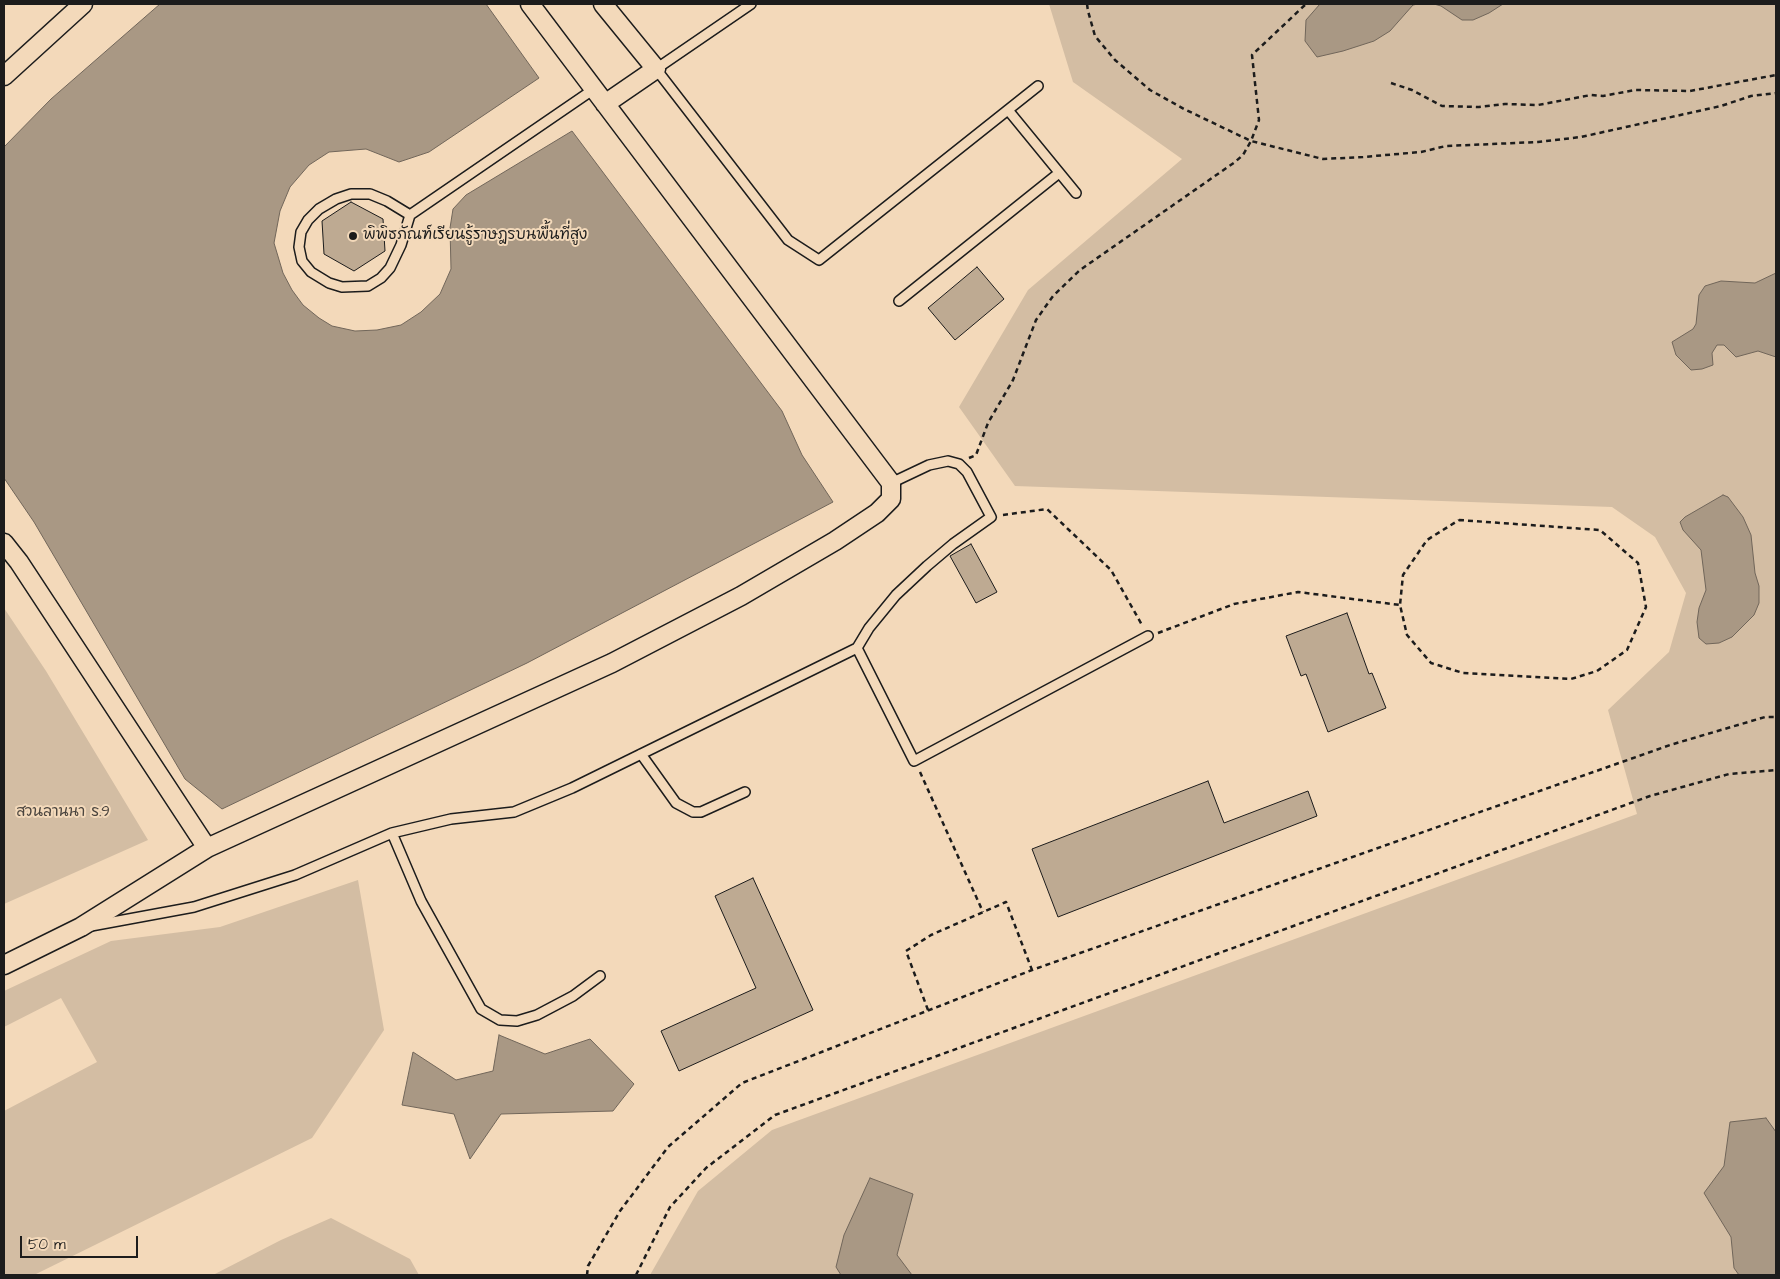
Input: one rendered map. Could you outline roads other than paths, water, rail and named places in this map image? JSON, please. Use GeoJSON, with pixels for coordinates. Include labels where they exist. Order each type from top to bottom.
{"type":"FeatureCollection","features":[{"type":"Feature","properties":{"kind":"street"},"geometry":{"type":"LineString","coordinates":[[4,76],[83,4]]}},
{"type":"Feature","properties":{"kind":"street"},"geometry":{"type":"LineString","coordinates":[[4,965],[81,928],[207,848],[612,663],[741,596],[835,541],[877,513],[891,499],[891,482],[530,4]]}},
{"type":"Feature","properties":{"kind":"street"},"geometry":{"type":"LineString","coordinates":[[603,4],[656,69],[605,104]]}},
{"type":"Feature","properties":{"kind":"street"},"geometry":{"type":"LineString","coordinates":[[4,543],[19,562],[207,848]]}},
{"type":"Feature","properties":{"kind":"lane"},"geometry":{"type":"LineString","coordinates":[[751,4],[656,69],[788,240],[819,260],[1038,86]]}},
{"type":"Feature","properties":{"kind":"lane"},"geometry":{"type":"LineString","coordinates":[[410,215],[370,194],[351,194],[336,199],[319,208],[308,220],[301,232],[299,247],[302,261],[311,272],[329,283],[342,287],[368,286],[381,278],[390,268],[401,245],[410,215],[594,89]]}},
{"type":"Feature","properties":{"kind":"lane"},"geometry":{"type":"LineString","coordinates":[[1008,110],[1076,194]]}},
{"type":"Feature","properties":{"kind":"lane"},"geometry":{"type":"LineString","coordinates":[[899,302],[1060,173]]}},
{"type":"Feature","properties":{"kind":"lane"},"geometry":{"type":"LineString","coordinates":[[81,928],[194,907],[295,875],[392,833],[451,819],[514,812],[572,788],[858,648],[869,628],[914,578],[953,544],[991,517],[967,472],[959,464],[948,462],[929,465],[891,482]]}},
{"type":"Feature","properties":{"kind":"lane"},"geometry":{"type":"LineString","coordinates":[[858,648],[914,761],[1148,636]]}},
{"type":"Feature","properties":{"kind":"lane"},"geometry":{"type":"LineString","coordinates":[[641,754],[676,803],[693,812],[701,812],[745,792]]}},
{"type":"Feature","properties":{"kind":"lane"},"geometry":{"type":"LineString","coordinates":[[392,833],[420,901],[481,1009],[500,1020],[517,1021],[538,1015],[573,996],[600,976]]}},
{"type":"Feature","properties":{"kind":"place","name":"พิพิธภัณฑ์เรียนรู้ราษฎรบนพื้นที่สูง"},"geometry":{"type":"Point","coordinates":[353,236]}},
{"type":"Feature","properties":{"kind":"park label","name":"สวนลานนา ร.9"},"geometry":{"type":"Point","coordinates":[63,813]}}]}
